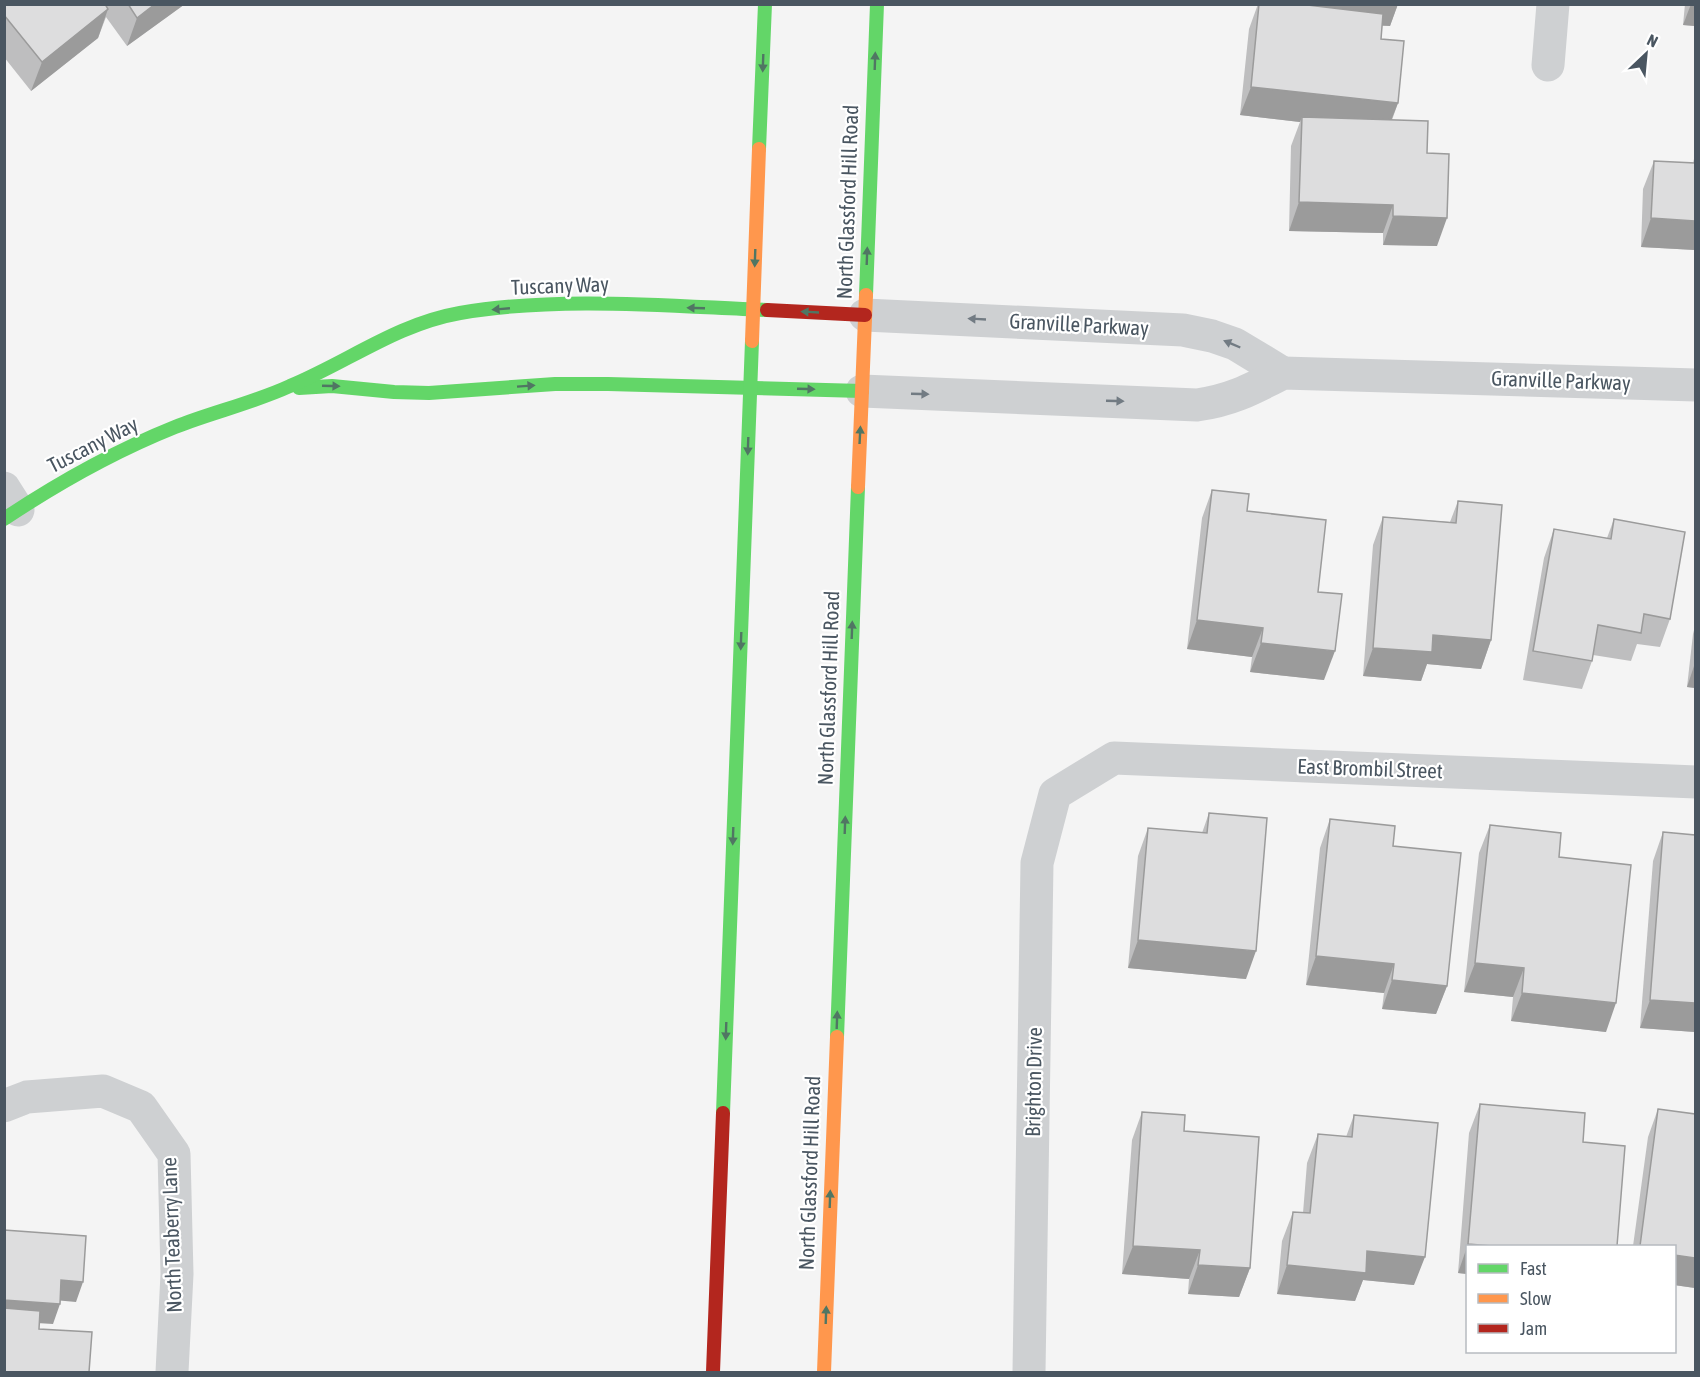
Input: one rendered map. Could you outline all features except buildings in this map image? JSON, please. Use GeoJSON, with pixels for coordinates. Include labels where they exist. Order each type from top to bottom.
{"type":"FeatureCollection","features":[{"type":"Feature","properties":{"kind":"main road"},"geometry":{"type":"LineString","coordinates":[[713,1372],[765,4]]}},
{"type":"Feature","properties":{"kind":"main road","name":"North Glassford Hill Road"},"geometry":{"type":"LineString","coordinates":[[824,1372],[877,4]]}},
{"type":"Feature","properties":{"kind":"main road","name":"Tuscany Way"},"geometry":{"type":"LineString","coordinates":[[9,506],[143,441],[198,418],[273,393],[328,369],[395,334],[431,320],[469,312],[604,305],[865,315]]}},
{"type":"Feature","properties":{"kind":"main road","name":"Tuscany Way"},"geometry":{"type":"LineString","coordinates":[[273,393],[304,387],[332,386],[429,393],[555,384],[862,391]]}},
{"type":"Feature","properties":{"kind":"street"},"geometry":{"type":"LineString","coordinates":[[1548,65],[1553,4]]}},
{"type":"Feature","properties":{"kind":"street","name":"Granville Parkway"},"geometry":{"type":"LineString","coordinates":[[865,315],[1183,330],[1235,344],[1283,373]]}},
{"type":"Feature","properties":{"kind":"street","name":"Granville Parkway"},"geometry":{"type":"LineString","coordinates":[[862,391],[1197,405],[1239,396],[1283,373],[1695,385]]}},
{"type":"Feature","properties":{"kind":"street","name":"East Brombil Street"},"geometry":{"type":"LineString","coordinates":[[1054,794],[1114,758],[1695,782]]}},
{"type":"Feature","properties":{"kind":"street","name":"Brighton Drive"},"geometry":{"type":"LineString","coordinates":[[1029,1372],[1037,863],[1054,794]]}},
{"type":"Feature","properties":{"kind":"street","name":"North Teaberry Lane"},"geometry":{"type":"LineString","coordinates":[[4,1106],[27,1097],[103,1091],[141,1107],[174,1154],[177,1274],[172,1372]]}},
{"type":"Feature","properties":{"kind":"traffic: fast"},"geometry":{"type":"LineString","coordinates":[[759,149],[765,4]]}},
{"type":"Feature","properties":{"kind":"traffic: fast"},"geometry":{"type":"LineString","coordinates":[[866,295],[877,4]]}},
{"type":"Feature","properties":{"kind":"traffic: fast"},"geometry":{"type":"LineString","coordinates":[[4,519],[66,480],[131,446],[189,422],[276,392],[394,335],[437,318],[498,308],[574,304],[767,310]]}},
{"type":"Feature","properties":{"kind":"traffic: fast"},"geometry":{"type":"LineString","coordinates":[[723,1113],[752,341]]}},
{"type":"Feature","properties":{"kind":"traffic: fast"},"geometry":{"type":"LineString","coordinates":[[299,388],[332,386],[429,393],[555,384],[608,384],[862,391]]}},
{"type":"Feature","properties":{"kind":"traffic: fast"},"geometry":{"type":"LineString","coordinates":[[837,1037],[858,487]]}},
{"type":"Feature","properties":{"kind":"traffic: slow"},"geometry":{"type":"LineString","coordinates":[[752,341],[759,149]]}},
{"type":"Feature","properties":{"kind":"traffic: slow"},"geometry":{"type":"LineString","coordinates":[[858,487],[866,295]]}},
{"type":"Feature","properties":{"kind":"traffic: slow"},"geometry":{"type":"LineString","coordinates":[[824,1372],[837,1037]]}},
{"type":"Feature","properties":{"kind":"traffic: jam"},"geometry":{"type":"LineString","coordinates":[[767,310],[865,315]]}},
{"type":"Feature","properties":{"kind":"traffic: jam"},"geometry":{"type":"LineString","coordinates":[[713,1372],[723,1113]]}}]}
